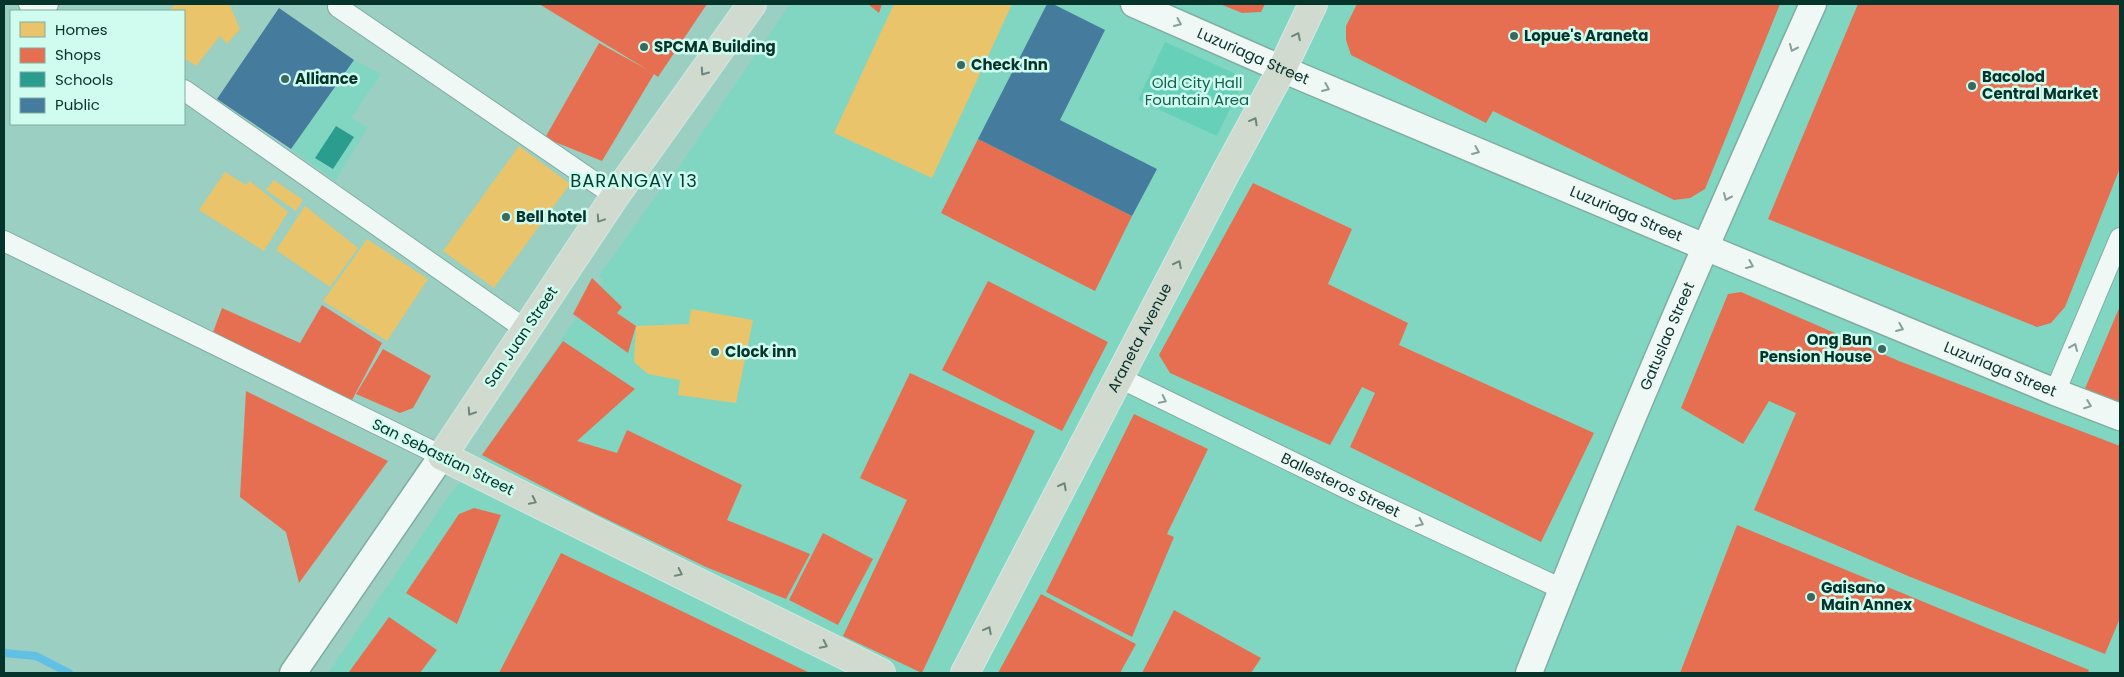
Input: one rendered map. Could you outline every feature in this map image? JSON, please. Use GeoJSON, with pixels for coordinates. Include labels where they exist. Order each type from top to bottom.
{"type":"FeatureCollection","features":[{"type":"Feature","properties":{"kind":"main road","name":"San Juan Street"},"geometry":{"type":"LineString","coordinates":[[442,456],[615,196],[752,4]]}},
{"type":"Feature","properties":{"kind":"main road","name":"Araneta Avenue"},"geometry":{"type":"LineString","coordinates":[[965,673],[1282,69],[1313,4]]}},
{"type":"Feature","properties":{"kind":"main road","name":"San Sebastian Street"},"geometry":{"type":"LineString","coordinates":[[442,456],[881,673]]}},
{"type":"Feature","properties":{"kind":"street"},"geometry":{"type":"LineString","coordinates":[[29,4],[36,8],[48,4]]}},
{"type":"Feature","properties":{"kind":"street","name":"Luzuriaga Street"},"geometry":{"type":"LineString","coordinates":[[1134,4],[1282,69],[1705,247],[2120,417]]}},
{"type":"Feature","properties":{"kind":"street","name":"Gatuslao Street"},"geometry":{"type":"LineString","coordinates":[[1529,673],[1562,589],[1705,247],[1813,4]]}},
{"type":"Feature","properties":{"kind":"street"},"geometry":{"type":"LineString","coordinates":[[338,7],[615,196]]}},
{"type":"Feature","properties":{"kind":"street"},"geometry":{"type":"LineString","coordinates":[[185,91],[525,329]]}},
{"type":"Feature","properties":{"kind":"street"},"geometry":{"type":"LineString","coordinates":[[2056,392],[2120,238]]}},
{"type":"Feature","properties":{"kind":"street","name":"San Sebastian Street"},"geometry":{"type":"LineString","coordinates":[[4,241],[442,456]]}},
{"type":"Feature","properties":{"kind":"street","name":"Ballesteros Street"},"geometry":{"type":"LineString","coordinates":[[1120,378],[1365,498],[1562,589]]}},
{"type":"Feature","properties":{"kind":"street","name":"San Juan Street"},"geometry":{"type":"LineString","coordinates":[[293,673],[442,456]]}},
{"type":"Feature","properties":{"kind":"shaded area"},"geometry":{"type":"Polygon","coordinates":[[[790,4],[2120,4],[2120,673],[328,673],[448,497],[482,455],[520,401],[603,279],[599,276],[673,172],[675,173],[790,4]]]}},
{"type":"Feature","properties":{"kind":"shaded area"},"geometry":{"type":"Polygon","coordinates":[[[354,60],[381,74],[351,118],[368,127],[335,181],[291,149],[354,60]]]}},
{"type":"Feature","properties":{"kind":"green space","name":"Old City Hall Fountain Area"},"geometry":{"type":"Polygon","coordinates":[[[1165,42],[1245,78],[1217,136],[1138,100],[1165,42]]]}},
{"type":"Feature","properties":{"kind":"building: Homes"},"geometry":{"type":"Polygon","coordinates":[[[176,4],[227,4],[230,6],[240,29],[227,44],[220,36],[196,66],[185,59],[185,10],[169,10],[176,4]]]}},
{"type":"Feature","properties":{"kind":"building: Homes"},"geometry":{"type":"Polygon","coordinates":[[[894,4],[1012,4],[932,178],[834,133],[894,4]]]}},
{"type":"Feature","properties":{"kind":"building: Homes","name":"Bell hotel"},"geometry":{"type":"Polygon","coordinates":[[[519,146],[570,184],[494,288],[443,251],[519,146]]]}},
{"type":"Feature","properties":{"kind":"building: Homes"},"geometry":{"type":"Polygon","coordinates":[[[225,172],[246,185],[250,181],[288,212],[264,251],[199,210],[225,172]]]}},
{"type":"Feature","properties":{"kind":"building: Homes"},"geometry":{"type":"Polygon","coordinates":[[[274,180],[303,200],[296,211],[266,190],[274,180]]]}},
{"type":"Feature","properties":{"kind":"building: Homes"},"geometry":{"type":"Polygon","coordinates":[[[305,206],[358,248],[330,287],[276,250],[305,206]]]}},
{"type":"Feature","properties":{"kind":"building: Homes"},"geometry":{"type":"Polygon","coordinates":[[[367,239],[428,279],[387,341],[323,301],[367,239]]]}},
{"type":"Feature","properties":{"kind":"building: Homes","name":"Clock inn"},"geometry":{"type":"Polygon","coordinates":[[[691,309],[753,320],[736,403],[678,395],[680,380],[648,374],[634,362],[636,326],[689,324],[691,309]]]}},
{"type":"Feature","properties":{"kind":"building: Shops"},"geometry":{"type":"Polygon","coordinates":[[[539,4],[707,4],[658,77],[654,74],[602,161],[545,138],[599,43],[648,70],[539,4]]]}},
{"type":"Feature","properties":{"kind":"building: Shops"},"geometry":{"type":"Polygon","coordinates":[[[868,4],[882,4],[879,13],[868,4]]]}},
{"type":"Feature","properties":{"kind":"building: Shops"},"geometry":{"type":"Polygon","coordinates":[[[1220,4],[1265,4],[1261,12],[1242,13],[1220,4]]]}},
{"type":"Feature","properties":{"kind":"building: Shops"},"geometry":{"type":"Polygon","coordinates":[[[1357,4],[1780,4],[1705,189],[1690,198],[1674,200],[1493,111],[1486,123],[1351,55],[1346,40],[1346,26],[1357,4]]]}},
{"type":"Feature","properties":{"kind":"building: Shops","name":"Bacolod Central Market"},"geometry":{"type":"Polygon","coordinates":[[[1858,4],[2120,4],[2120,168],[2065,307],[2051,323],[2037,327],[1768,219],[1858,4]]]}},
{"type":"Feature","properties":{"kind":"building: Shops"},"geometry":{"type":"Polygon","coordinates":[[[978,139],[1132,216],[1095,291],[941,213],[978,139]]]}},
{"type":"Feature","properties":{"kind":"building: Shops"},"geometry":{"type":"Polygon","coordinates":[[[1253,183],[1352,229],[1328,284],[1408,323],[1399,345],[1594,433],[1541,542],[1350,447],[1375,393],[1362,387],[1330,445],[1170,373],[1159,355],[1253,183]]]}},
{"type":"Feature","properties":{"kind":"building: Shops"},"geometry":{"type":"Polygon","coordinates":[[[592,278],[622,307],[617,313],[636,326],[628,353],[573,314],[592,278]]]}},
{"type":"Feature","properties":{"kind":"building: Shops"},"geometry":{"type":"Polygon","coordinates":[[[988,281],[1108,342],[1062,431],[942,370],[988,281]]]}},
{"type":"Feature","properties":{"kind":"building: Shops"},"geometry":{"type":"Polygon","coordinates":[[[1741,292],[1899,361],[2120,446],[2120,618],[2105,654],[1908,576],[1754,510],[1796,413],[1769,401],[1743,444],[1681,408],[1728,294],[1741,292]]]}},
{"type":"Feature","properties":{"kind":"building: Shops"},"geometry":{"type":"Polygon","coordinates":[[[322,305],[382,343],[352,400],[212,335],[222,308],[300,343],[322,305]]]}},
{"type":"Feature","properties":{"kind":"building: Shops"},"geometry":{"type":"Polygon","coordinates":[[[2120,306],[2120,406],[2084,391],[2120,306]]]}},
{"type":"Feature","properties":{"kind":"building: Shops"},"geometry":{"type":"Polygon","coordinates":[[[563,341],[635,389],[577,441],[617,453],[627,430],[742,485],[727,520],[810,554],[786,599],[706,567],[592,512],[482,455],[563,341]]]}},
{"type":"Feature","properties":{"kind":"building: Shops"},"geometry":{"type":"Polygon","coordinates":[[[383,349],[431,376],[413,408],[400,413],[356,394],[383,349]]]}},
{"type":"Feature","properties":{"kind":"building: Shops"},"geometry":{"type":"Polygon","coordinates":[[[910,373],[1035,431],[922,673],[843,636],[907,500],[860,478],[910,373]]]}},
{"type":"Feature","properties":{"kind":"building: Shops"},"geometry":{"type":"Polygon","coordinates":[[[246,391],[388,461],[299,583],[286,532],[240,497],[246,391]]]}},
{"type":"Feature","properties":{"kind":"building: Shops"},"geometry":{"type":"Polygon","coordinates":[[[1134,414],[1208,449],[1167,534],[1174,537],[1132,637],[1046,592],[1134,414]]]}},
{"type":"Feature","properties":{"kind":"building: Shops"},"geometry":{"type":"Polygon","coordinates":[[[474,508],[501,515],[457,624],[406,593],[459,514],[474,508]]]}},
{"type":"Feature","properties":{"kind":"building: Shops","name":"Gaisano Main Annex"},"geometry":{"type":"Polygon","coordinates":[[[1737,525],[2089,670],[2088,673],[1680,673],[1737,525]]]}},
{"type":"Feature","properties":{"kind":"building: Shops"},"geometry":{"type":"Polygon","coordinates":[[[823,533],[873,559],[838,625],[789,600],[823,533]]]}},
{"type":"Feature","properties":{"kind":"building: Shops"},"geometry":{"type":"Polygon","coordinates":[[[561,553],[810,673],[499,673],[561,553]]]}},
{"type":"Feature","properties":{"kind":"building: Shops"},"geometry":{"type":"Polygon","coordinates":[[[1041,594],[1136,644],[1120,673],[998,673],[1041,594]]]}},
{"type":"Feature","properties":{"kind":"building: Shops"},"geometry":{"type":"Polygon","coordinates":[[[1174,610],[1261,658],[1251,673],[1142,673],[1174,610]]]}},
{"type":"Feature","properties":{"kind":"building: Shops"},"geometry":{"type":"Polygon","coordinates":[[[389,617],[437,650],[420,673],[349,672],[389,617]]]}},
{"type":"Feature","properties":{"kind":"building: Schools"},"geometry":{"type":"Polygon","coordinates":[[[336,126],[354,137],[333,169],[315,158],[336,126]]]}},
{"type":"Feature","properties":{"kind":"building: Public"},"geometry":{"type":"Polygon","coordinates":[[[1047,4],[1053,4],[1105,30],[1060,120],[1157,169],[1132,216],[978,139],[1047,4]]]}},
{"type":"Feature","properties":{"kind":"building: Public","name":"Alliance"},"geometry":{"type":"Polygon","coordinates":[[[279,8],[354,60],[291,149],[217,99],[279,8]]]}},
{"type":"Feature","properties":{"kind":"waterway"},"geometry":{"type":"LineString","coordinates":[[4,653],[36,656],[69,673]]}},
{"type":"Feature","properties":{"kind":"place","name":"Lopue's Araneta"},"geometry":{"type":"Point","coordinates":[1514,36]}},
{"type":"Feature","properties":{"kind":"place","name":"SPCMA Building"},"geometry":{"type":"Point","coordinates":[644,47]}},
{"type":"Feature","properties":{"kind":"place","name":"Check Inn"},"geometry":{"type":"Point","coordinates":[961,65]}},
{"type":"Feature","properties":{"kind":"place","name":"Alliance"},"geometry":{"type":"Point","coordinates":[285,79]}},
{"type":"Feature","properties":{"kind":"place","name":"Bacolod Central Market"},"geometry":{"type":"Point","coordinates":[1972,86]}},
{"type":"Feature","properties":{"kind":"place","name":"Bell hotel"},"geometry":{"type":"Point","coordinates":[506,217]}},
{"type":"Feature","properties":{"kind":"place","name":"Ong Bun Pension House"},"geometry":{"type":"Point","coordinates":[1882,349]}},
{"type":"Feature","properties":{"kind":"place","name":"Clock inn"},"geometry":{"type":"Point","coordinates":[715,352]}},
{"type":"Feature","properties":{"kind":"place","name":"Gaisano Main Annex"},"geometry":{"type":"Point","coordinates":[1811,597]}},
{"type":"Feature","properties":{"kind":"district","name":"BARANGAY 13"},"geometry":{"type":"Point","coordinates":[634,181]}}]}
